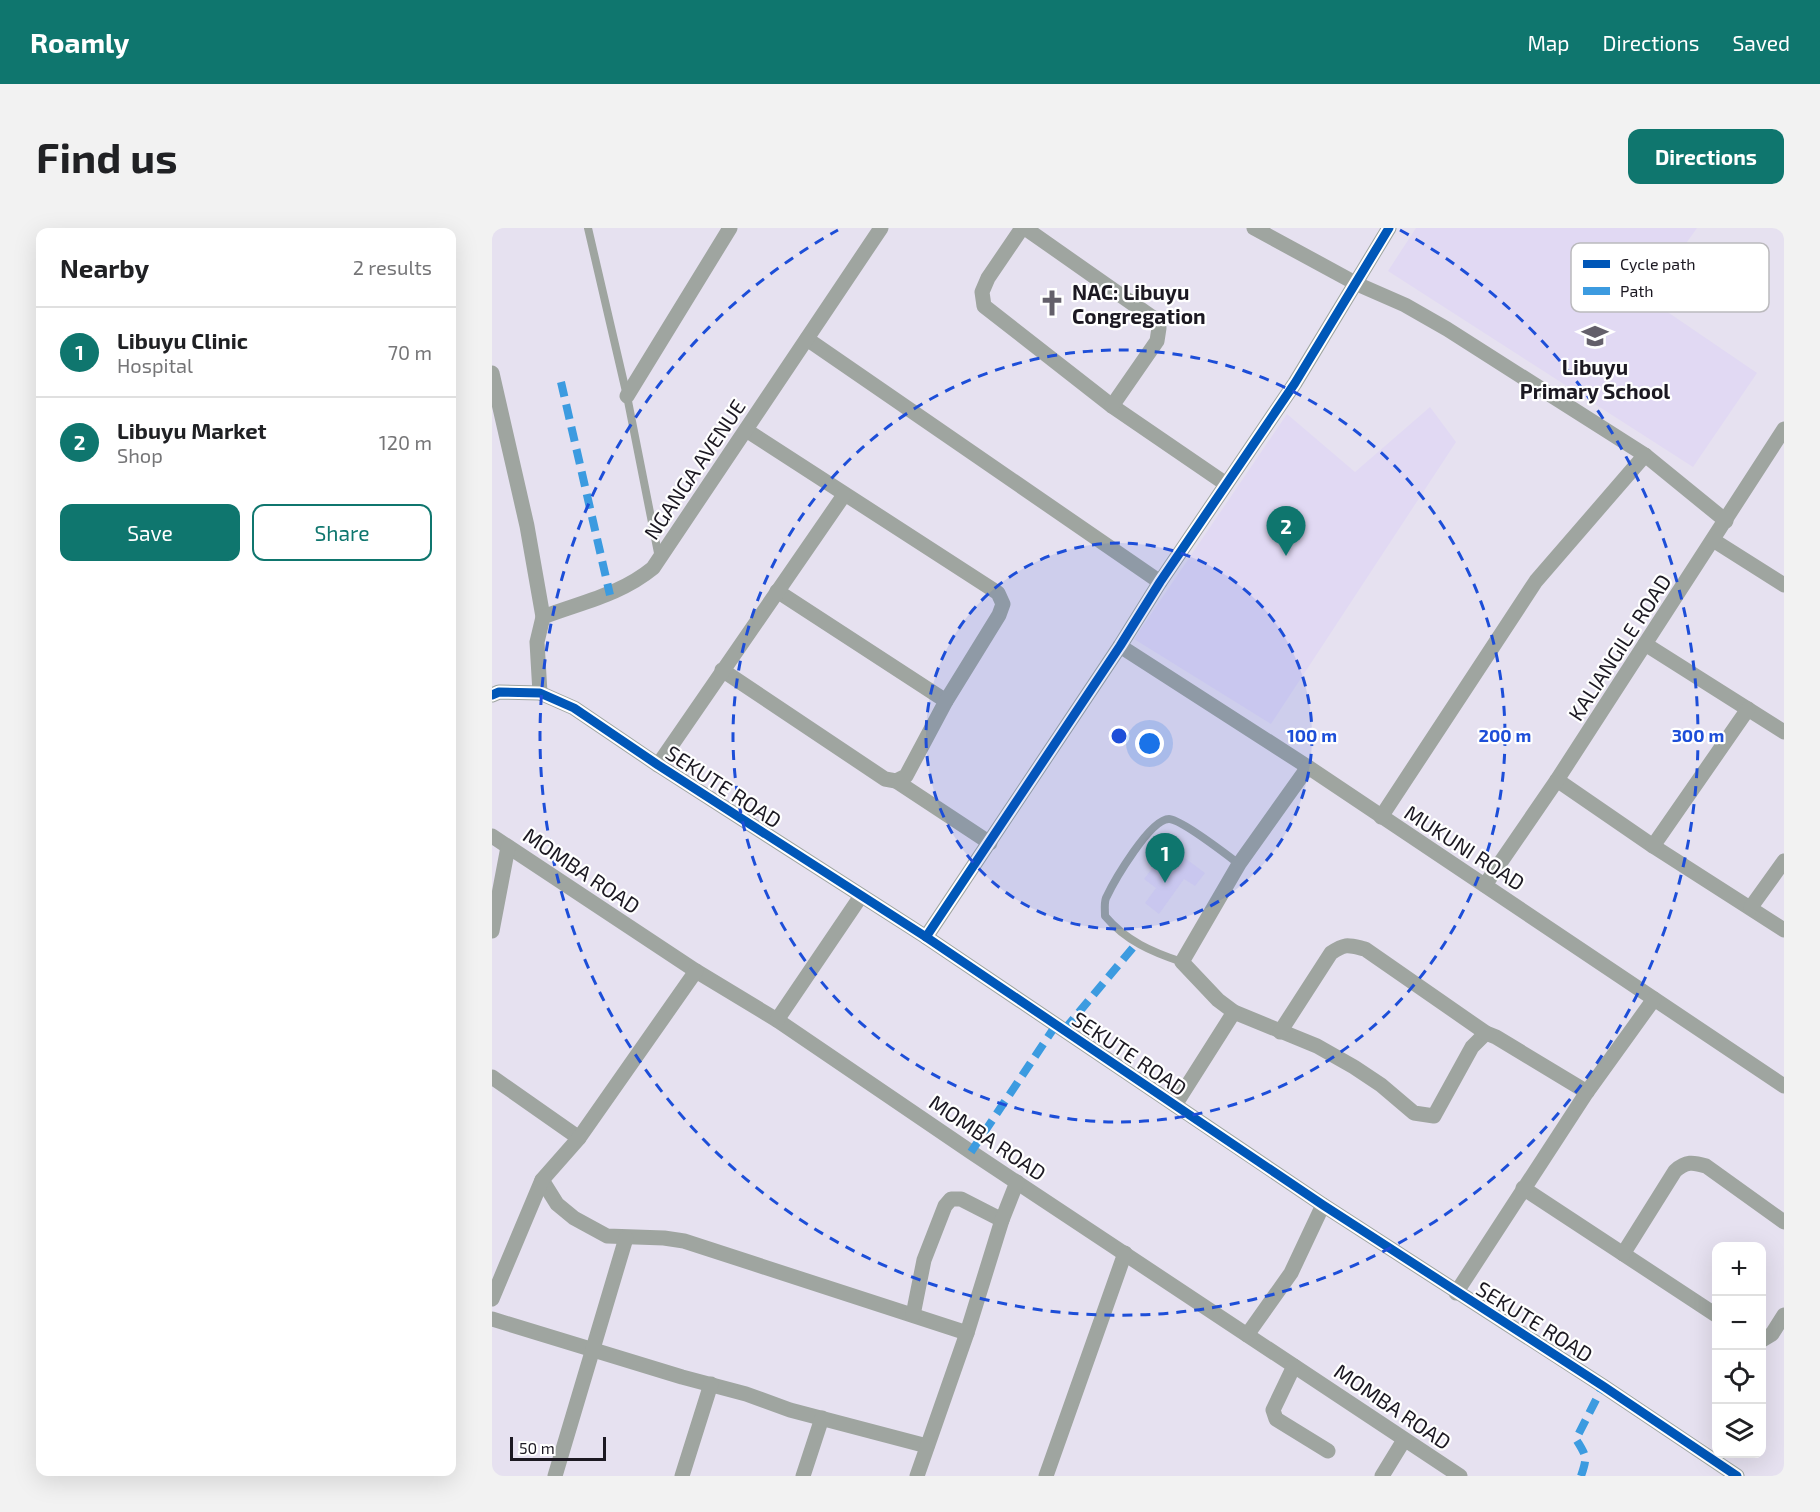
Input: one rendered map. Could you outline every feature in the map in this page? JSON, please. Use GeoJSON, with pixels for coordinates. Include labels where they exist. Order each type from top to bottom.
{"type":"FeatureCollection","features":[{"type":"Feature","properties":{"kind":"street"},"geometry":{"type":"LineString","coordinates":[[627,396],[730,228]]}},
{"type":"Feature","properties":{"kind":"street","name":"NGANGA AVENUE"},"geometry":{"type":"LineString","coordinates":[[543,617],[610,595],[637,581],[659,560],[881,228]]}},
{"type":"Feature","properties":{"kind":"street"},"geometry":{"type":"LineString","coordinates":[[1112,406],[1157,340],[1159,328],[1156,320],[1023,228],[988,278],[982,292],[984,306],[1112,406],[1226,484]]}},
{"type":"Feature","properties":{"kind":"street"},"geometry":{"type":"LineString","coordinates":[[926,937],[1120,646],[1160,582],[1295,383],[1389,228]]}},
{"type":"Feature","properties":{"kind":"street"},"geometry":{"type":"LineString","coordinates":[[1259,229],[1357,284],[1405,305],[1447,329],[1645,454],[1726,521]]}},
{"type":"Feature","properties":{"kind":"street"},"geometry":{"type":"LineString","coordinates":[[807,339],[1160,582]]}},
{"type":"Feature","properties":{"kind":"street"},"geometry":{"type":"LineString","coordinates":[[492,374],[527,526],[543,617],[537,642],[540,693]]}},
{"type":"Feature","properties":{"kind":"street","name":"KALIANGILE ROAD"},"geometry":{"type":"LineString","coordinates":[[1485,885],[1557,780],[1784,429]]}},
{"type":"Feature","properties":{"kind":"street"},"geometry":{"type":"LineString","coordinates":[[746,430],[998,593],[1003,604],[999,615],[946,701],[906,776],[896,781]]}},
{"type":"Feature","properties":{"kind":"street"},"geometry":{"type":"LineString","coordinates":[[1381,817],[1536,581],[1645,454]]}},
{"type":"Feature","properties":{"kind":"street"},"geometry":{"type":"LineString","coordinates":[[658,765],[844,495]]}},
{"type":"Feature","properties":{"kind":"street"},"geometry":{"type":"LineString","coordinates":[[1713,540],[1784,585]]}},
{"type":"Feature","properties":{"kind":"street"},"geometry":{"type":"LineString","coordinates":[[777,591],[946,701]]}},
{"type":"Feature","properties":{"kind":"street"},"geometry":{"type":"LineString","coordinates":[[1645,644],[1784,732]]}},
{"type":"Feature","properties":{"kind":"street","name":"MUKUNI ROAD"},"geometry":{"type":"LineString","coordinates":[[1120,646],[1308,767],[1784,1086]]}},
{"type":"Feature","properties":{"kind":"street"},"geometry":{"type":"LineString","coordinates":[[722,670],[885,779],[896,781],[990,843]]}},
{"type":"Feature","properties":{"kind":"street","name":"SEKUTE ROAD"},"geometry":{"type":"LineString","coordinates":[[492,695],[499,692],[540,693],[574,708],[658,765],[926,937],[1323,1205],[1603,1386],[1737,1476]]}},
{"type":"Feature","properties":{"kind":"street"},"geometry":{"type":"LineString","coordinates":[[1653,846],[1748,709]]}},
{"type":"Feature","properties":{"kind":"street"},"geometry":{"type":"LineString","coordinates":[[1308,767],[1239,864],[1182,962],[1218,1000],[1234,1012],[1317,1046],[1354,1066],[1414,1113],[1434,1116],[1472,1047],[1486,1033]]}},
{"type":"Feature","properties":{"kind":"street"},"geometry":{"type":"LineString","coordinates":[[1557,780],[1653,846],[1784,930]]}},
{"type":"Feature","properties":{"kind":"street","name":"MOMBA ROAD"},"geometry":{"type":"LineString","coordinates":[[492,836],[696,971],[777,1020],[1460,1476]]}},
{"type":"Feature","properties":{"kind":"street"},"geometry":{"type":"LineString","coordinates":[[492,931],[497,888],[508,847]]}},
{"type":"Feature","properties":{"kind":"street"},"geometry":{"type":"LineString","coordinates":[[1751,907],[1784,861]]}},
{"type":"Feature","properties":{"kind":"street"},"geometry":{"type":"LineString","coordinates":[[777,1020],[861,896]]}},
{"type":"Feature","properties":{"kind":"street"},"geometry":{"type":"LineString","coordinates":[[1280,1032],[1331,953],[1343,945],[1365,949],[1486,1033],[1587,1092]]}},
{"type":"Feature","properties":{"kind":"street"},"geometry":{"type":"LineString","coordinates":[[492,1299],[542,1180],[579,1138],[696,971]]}},
{"type":"Feature","properties":{"kind":"street"},"geometry":{"type":"LineString","coordinates":[[1456,1293],[1587,1092],[1654,999]]}},
{"type":"Feature","properties":{"kind":"street"},"geometry":{"type":"LineString","coordinates":[[1174,1105],[1234,1012]]}},
{"type":"Feature","properties":{"kind":"street"},"geometry":{"type":"LineString","coordinates":[[492,1077],[579,1138]]}},
{"type":"Feature","properties":{"kind":"street"},"geometry":{"type":"LineString","coordinates":[[1623,1254],[1675,1171],[1682,1164],[1693,1162],[1706,1166],[1784,1222]]}},
{"type":"Feature","properties":{"kind":"street"},"geometry":{"type":"LineString","coordinates":[[542,1180],[557,1204],[574,1218],[607,1236],[684,1241],[967,1333]]}},
{"type":"Feature","properties":{"kind":"street"},"geometry":{"type":"LineString","coordinates":[[917,1476],[967,1333],[1002,1220],[1017,1182]]}},
{"type":"Feature","properties":{"kind":"street"},"geometry":{"type":"LineString","coordinates":[[1523,1188],[1712,1312]]}},
{"type":"Feature","properties":{"kind":"street"},"geometry":{"type":"LineString","coordinates":[[913,1315],[924,1260],[945,1206],[951,1200],[961,1199],[1002,1220]]}},
{"type":"Feature","properties":{"kind":"street"},"geometry":{"type":"LineString","coordinates":[[1247,1335],[1291,1273],[1323,1205]]}},
{"type":"Feature","properties":{"kind":"street"},"geometry":{"type":"LineString","coordinates":[[555,1476],[626,1238]]}},
{"type":"Feature","properties":{"kind":"street"},"geometry":{"type":"LineString","coordinates":[[1046,1476],[1125,1253]]}},
{"type":"Feature","properties":{"kind":"street"},"geometry":{"type":"LineString","coordinates":[[1766,1337],[1772,1334],[1784,1315]]}},
{"type":"Feature","properties":{"kind":"street"},"geometry":{"type":"LineString","coordinates":[[492,1319],[746,1394],[790,1410],[927,1446]]}},
{"type":"Feature","properties":{"kind":"street"},"geometry":{"type":"LineString","coordinates":[[1294,1366],[1273,1410],[1276,1419],[1328,1451]]}},
{"type":"Feature","properties":{"kind":"street"},"geometry":{"type":"LineString","coordinates":[[682,1476],[711,1384]]}},
{"type":"Feature","properties":{"kind":"street"},"geometry":{"type":"LineString","coordinates":[[803,1476],[822,1418]]}},
{"type":"Feature","properties":{"kind":"street"},"geometry":{"type":"LineString","coordinates":[[1382,1476],[1404,1440]]}},
{"type":"Feature","properties":{"kind":"lane"},"geometry":{"type":"LineString","coordinates":[[588,228],[627,396],[659,560]]}},
{"type":"Feature","properties":{"kind":"lane"},"geometry":{"type":"LineString","coordinates":[[1182,962],[1136,944],[1113,926],[1105,916],[1105,900],[1129,856],[1160,822],[1169,819],[1180,823],[1239,864]]}},
{"type":"Feature","properties":{"kind":"shaded area","name":"Libuyu Primary School"},"geometry":{"type":"Polygon","coordinates":[[[1416,228],[1697,228],[1686,243],[1571,243],[1571,312],[1668,312],[1757,373],[1693,467],[1388,271],[1416,228]]]}},
{"type":"Feature","properties":{"kind":"shaded area"},"geometry":{"type":"Polygon","coordinates":[[[1430,407],[1456,442],[1271,724],[1134,639],[1287,414],[1355,472],[1430,407]]]}},
{"type":"Feature","properties":{"kind":"shaded area"},"geometry":{"type":"Polygon","coordinates":[[[1169,846],[1205,873],[1195,886],[1184,879],[1159,914],[1145,903],[1156,888],[1144,879],[1169,846]]]}},
{"type":"Feature","properties":{"kind":"marked path"},"geometry":{"type":"LineString","coordinates":[[561,382],[610,595]]}},
{"type":"Feature","properties":{"kind":"marked path"},"geometry":{"type":"LineString","coordinates":[[1064,1030],[1136,944]]}},
{"type":"Feature","properties":{"kind":"marked path"},"geometry":{"type":"LineString","coordinates":[[971,1152],[1056,1025]]}},
{"type":"Feature","properties":{"kind":"marked path"},"geometry":{"type":"LineString","coordinates":[[1581,1476],[1585,1456],[1576,1439],[1603,1386]]}},
{"type":"Feature","properties":{"kind":"cycle path"},"geometry":{"type":"LineString","coordinates":[[926,937],[1120,646],[1160,582],[1295,383],[1389,228]]}},
{"type":"Feature","properties":{"kind":"cycle path"},"geometry":{"type":"LineString","coordinates":[[492,695],[499,692],[540,693],[574,708],[658,765],[926,937],[1323,1205],[1603,1386],[1737,1476]]}},
{"type":"Feature","properties":{"kind":"place","name":"NAC: Libuyu Congregation"},"geometry":{"type":"Point","coordinates":[1052,303]}},
{"type":"Feature","properties":{"kind":"place","name":"Libuyu Primary School"},"geometry":{"type":"Point","coordinates":[1595,336]}},
{"type":"Feature","properties":{"kind":"place","name":"Libuyu Market"},"geometry":{"type":"Point","coordinates":[1286,556]}},
{"type":"Feature","properties":{"kind":"place","name":"Libuyu Clinic"},"geometry":{"type":"Point","coordinates":[1165,883]}}]}
